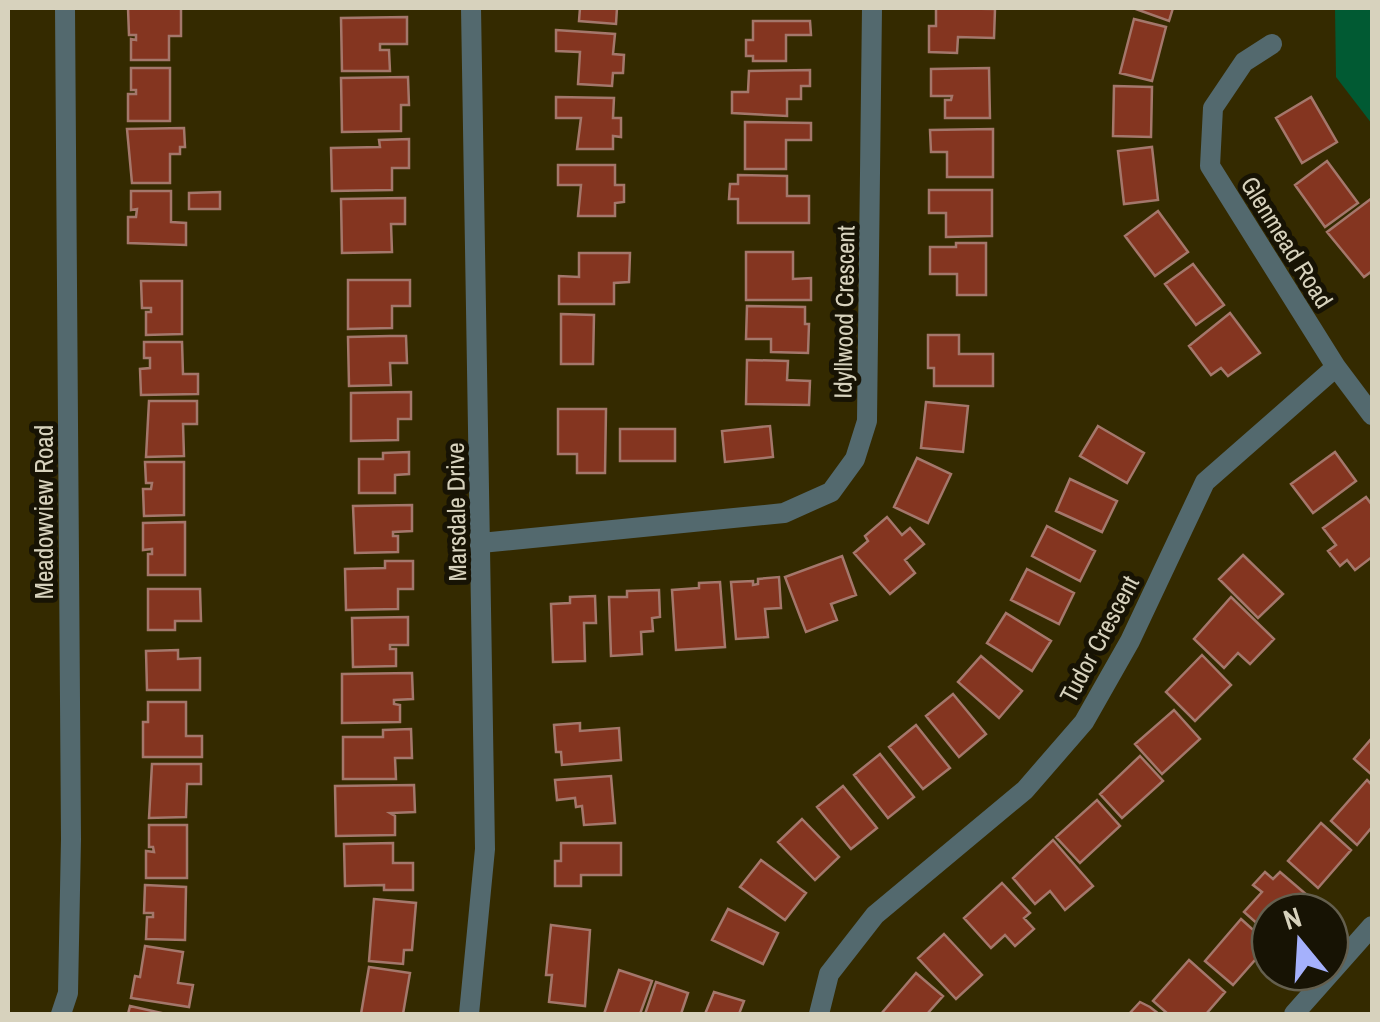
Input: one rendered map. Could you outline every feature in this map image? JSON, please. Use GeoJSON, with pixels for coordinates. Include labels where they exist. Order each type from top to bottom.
{"type":"FeatureCollection","features":[{"type":"Feature","properties":{"kind":"street","name":"Meadowview Road"},"geometry":{"type":"LineString","coordinates":[[61,1014],[68,993],[71,839],[65,8]]}},
{"type":"Feature","properties":{"kind":"street","name":"Marsdale Drive"},"geometry":{"type":"LineString","coordinates":[[470,8],[485,849],[470,1014]]}},
{"type":"Feature","properties":{"kind":"street","name":"Idyllwood Crescent"},"geometry":{"type":"LineString","coordinates":[[482,543],[784,513],[831,492],[855,459],[867,420],[872,8]]}},
{"type":"Feature","properties":{"kind":"street","name":"Glenmead Road"},"geometry":{"type":"LineString","coordinates":[[1272,44],[1244,62],[1213,108],[1210,166],[1336,367],[1372,415]]}},
{"type":"Feature","properties":{"kind":"street","name":"Tudor Crescent"},"geometry":{"type":"LineString","coordinates":[[818,1014],[829,974],[875,914],[1025,790],[1084,722],[1130,641],[1205,482],[1336,367]]}},
{"type":"Feature","properties":{"kind":"street"},"geometry":{"type":"LineString","coordinates":[[1294,1014],[1372,926]]}},
{"type":"Feature","properties":{"kind":"green space"},"geometry":{"type":"Polygon","coordinates":[[[1335,8],[1372,8],[1372,124],[1336,77],[1335,8]]]}},
{"type":"Feature","properties":{"kind":"building"},"geometry":{"type":"Polygon","coordinates":[[[128,8],[181,8],[181,36],[169,36],[169,60],[131,60],[131,39],[136,40],[136,35],[129,35],[128,8]]]}},
{"type":"Feature","properties":{"kind":"building"},"geometry":{"type":"Polygon","coordinates":[[[580,8],[617,8],[616,24],[579,21],[580,8]]]}},
{"type":"Feature","properties":{"kind":"building"},"geometry":{"type":"Polygon","coordinates":[[[936,8],[995,9],[994,38],[958,37],[957,53],[929,52],[929,26],[936,26],[936,8]]]}},
{"type":"Feature","properties":{"kind":"building"},"geometry":{"type":"Polygon","coordinates":[[[1133,8],[1173,8],[1169,21],[1133,8]]]}},
{"type":"Feature","properties":{"kind":"building"},"geometry":{"type":"Polygon","coordinates":[[[407,17],[407,44],[380,44],[380,50],[389,50],[390,71],[342,71],[341,18],[407,17]]]}},
{"type":"Feature","properties":{"kind":"building"},"geometry":{"type":"Polygon","coordinates":[[[1134,19],[1166,27],[1152,81],[1120,73],[1134,19]]]}},
{"type":"Feature","properties":{"kind":"building"},"geometry":{"type":"Polygon","coordinates":[[[753,21],[810,21],[811,35],[786,35],[786,61],[753,61],[753,56],[746,56],[746,40],[753,40],[753,21]]]}},
{"type":"Feature","properties":{"kind":"building"},"geometry":{"type":"Polygon","coordinates":[[[556,30],[615,34],[613,54],[624,55],[623,73],[613,73],[612,86],[578,84],[580,52],[556,51],[556,30]]]}},
{"type":"Feature","properties":{"kind":"building"},"geometry":{"type":"Polygon","coordinates":[[[131,68],[170,68],[170,121],[128,121],[128,94],[136,94],[136,90],[131,90],[131,68]]]}},
{"type":"Feature","properties":{"kind":"building"},"geometry":{"type":"Polygon","coordinates":[[[989,68],[990,118],[945,118],[945,100],[952,96],[931,96],[931,69],[989,68]]]}},
{"type":"Feature","properties":{"kind":"building"},"geometry":{"type":"Polygon","coordinates":[[[810,70],[810,86],[801,86],[801,99],[787,99],[787,116],[732,113],[732,92],[748,92],[749,71],[810,70]]]}},
{"type":"Feature","properties":{"kind":"building"},"geometry":{"type":"Polygon","coordinates":[[[408,77],[409,105],[401,105],[401,131],[342,132],[341,78],[408,77]]]}},
{"type":"Feature","properties":{"kind":"building"},"geometry":{"type":"Polygon","coordinates":[[[1114,86],[1152,87],[1151,137],[1113,136],[1114,86]]]}},
{"type":"Feature","properties":{"kind":"building"},"geometry":{"type":"Polygon","coordinates":[[[556,97],[614,98],[613,118],[621,118],[621,137],[613,136],[613,149],[577,149],[581,118],[556,118],[556,97]]]}},
{"type":"Feature","properties":{"kind":"building"},"geometry":{"type":"Polygon","coordinates":[[[1311,97],[1337,142],[1302,163],[1276,118],[1311,97]]]}},
{"type":"Feature","properties":{"kind":"building"},"geometry":{"type":"Polygon","coordinates":[[[745,122],[811,123],[811,140],[786,140],[786,169],[745,169],[745,122]]]}},
{"type":"Feature","properties":{"kind":"building"},"geometry":{"type":"Polygon","coordinates":[[[184,128],[185,147],[180,147],[180,154],[170,154],[170,183],[132,183],[127,129],[184,128]]]}},
{"type":"Feature","properties":{"kind":"building"},"geometry":{"type":"Polygon","coordinates":[[[993,129],[993,177],[947,177],[947,152],[931,152],[930,130],[993,129]]]}},
{"type":"Feature","properties":{"kind":"building"},"geometry":{"type":"Polygon","coordinates":[[[409,139],[409,168],[392,168],[392,190],[332,191],[331,148],[380,147],[379,140],[409,139]]]}},
{"type":"Feature","properties":{"kind":"building"},"geometry":{"type":"Polygon","coordinates":[[[1152,147],[1158,200],[1124,204],[1118,151],[1152,147]]]}},
{"type":"Feature","properties":{"kind":"building"},"geometry":{"type":"Polygon","coordinates":[[[1327,161],[1358,203],[1325,227],[1295,185],[1327,161]]]}},
{"type":"Feature","properties":{"kind":"building"},"geometry":{"type":"Polygon","coordinates":[[[558,165],[615,165],[615,185],[624,185],[624,202],[615,203],[615,216],[578,216],[581,185],[558,185],[558,165]]]}},
{"type":"Feature","properties":{"kind":"building"},"geometry":{"type":"Polygon","coordinates":[[[738,175],[787,176],[787,196],[809,196],[809,223],[738,223],[738,199],[729,199],[730,184],[738,184],[738,175]]]}},
{"type":"Feature","properties":{"kind":"building"},"geometry":{"type":"Polygon","coordinates":[[[929,190],[992,190],[992,236],[946,237],[946,213],[929,213],[929,190]]]}},
{"type":"Feature","properties":{"kind":"building"},"geometry":{"type":"Polygon","coordinates":[[[131,191],[171,191],[171,222],[186,223],[186,245],[128,243],[128,217],[136,217],[137,209],[131,210],[131,191]]]}},
{"type":"Feature","properties":{"kind":"building"},"geometry":{"type":"Polygon","coordinates":[[[220,192],[220,209],[189,209],[189,193],[220,192]]]}},
{"type":"Feature","properties":{"kind":"building"},"geometry":{"type":"Polygon","coordinates":[[[405,198],[405,224],[391,224],[392,252],[342,253],[341,199],[405,198]]]}},
{"type":"Feature","properties":{"kind":"building"},"geometry":{"type":"Polygon","coordinates":[[[1372,198],[1372,271],[1364,277],[1327,232],[1372,198]]]}},
{"type":"Feature","properties":{"kind":"building"},"geometry":{"type":"Polygon","coordinates":[[[1158,211],[1188,252],[1155,276],[1125,236],[1158,211]]]}},
{"type":"Feature","properties":{"kind":"building"},"geometry":{"type":"Polygon","coordinates":[[[956,243],[986,243],[986,295],[957,295],[957,274],[930,274],[930,247],[956,247],[956,243]]]}},
{"type":"Feature","properties":{"kind":"building"},"geometry":{"type":"Polygon","coordinates":[[[746,252],[793,252],[793,279],[811,278],[811,300],[746,300],[746,252]]]}},
{"type":"Feature","properties":{"kind":"building"},"geometry":{"type":"Polygon","coordinates":[[[579,253],[630,253],[629,282],[614,283],[614,304],[559,304],[559,276],[579,277],[579,253]]]}},
{"type":"Feature","properties":{"kind":"building"},"geometry":{"type":"Polygon","coordinates":[[[1193,264],[1224,305],[1196,325],[1165,284],[1193,264]]]}},
{"type":"Feature","properties":{"kind":"building"},"geometry":{"type":"Polygon","coordinates":[[[348,280],[410,280],[410,306],[392,306],[392,328],[348,329],[348,280]]]}},
{"type":"Feature","properties":{"kind":"building"},"geometry":{"type":"Polygon","coordinates":[[[141,281],[182,281],[182,334],[146,335],[146,312],[151,312],[151,308],[142,308],[141,281]]]}},
{"type":"Feature","properties":{"kind":"building"},"geometry":{"type":"Polygon","coordinates":[[[747,306],[805,307],[808,353],[771,352],[771,339],[746,339],[747,306]]]}},
{"type":"Feature","properties":{"kind":"building"},"geometry":{"type":"Polygon","coordinates":[[[1230,313],[1260,353],[1228,376],[1221,368],[1211,375],[1189,346],[1230,313]]]}},
{"type":"Feature","properties":{"kind":"building"},"geometry":{"type":"Polygon","coordinates":[[[561,314],[594,315],[593,364],[561,364],[561,314]]]}},
{"type":"Feature","properties":{"kind":"building"},"geometry":{"type":"Polygon","coordinates":[[[928,335],[959,335],[959,354],[993,354],[993,386],[934,386],[934,368],[928,368],[928,335]]]}},
{"type":"Feature","properties":{"kind":"building"},"geometry":{"type":"Polygon","coordinates":[[[406,336],[407,363],[390,363],[391,385],[349,386],[348,337],[406,336]]]}},
{"type":"Feature","properties":{"kind":"building"},"geometry":{"type":"Polygon","coordinates":[[[144,342],[182,342],[183,374],[198,374],[198,394],[141,395],[140,369],[150,368],[150,358],[144,358],[144,342]]]}},
{"type":"Feature","properties":{"kind":"building"},"geometry":{"type":"Polygon","coordinates":[[[747,360],[788,361],[787,380],[810,381],[809,405],[746,404],[747,360]]]}},
{"type":"Feature","properties":{"kind":"building"},"geometry":{"type":"Polygon","coordinates":[[[411,392],[411,419],[398,419],[398,440],[351,441],[351,393],[411,392]]]}},
{"type":"Feature","properties":{"kind":"building"},"geometry":{"type":"Polygon","coordinates":[[[149,401],[197,401],[197,424],[183,424],[184,456],[146,457],[149,401]]]}},
{"type":"Feature","properties":{"kind":"building"},"geometry":{"type":"Polygon","coordinates":[[[926,402],[968,406],[963,452],[921,448],[926,402]]]}},
{"type":"Feature","properties":{"kind":"building"},"geometry":{"type":"Polygon","coordinates":[[[558,409],[606,409],[605,473],[577,473],[577,454],[558,454],[558,409]]]}},
{"type":"Feature","properties":{"kind":"building"},"geometry":{"type":"Polygon","coordinates":[[[770,426],[773,457],[725,462],[722,431],[770,426]]]}},
{"type":"Feature","properties":{"kind":"building"},"geometry":{"type":"Polygon","coordinates":[[[1098,426],[1144,453],[1127,483],[1080,456],[1098,426]]]}},
{"type":"Feature","properties":{"kind":"building"},"geometry":{"type":"Polygon","coordinates":[[[620,429],[675,429],[675,461],[620,461],[620,429]]]}},
{"type":"Feature","properties":{"kind":"building"},"geometry":{"type":"Polygon","coordinates":[[[409,452],[409,474],[395,475],[395,493],[359,493],[359,459],[383,459],[383,453],[409,452]]]}},
{"type":"Feature","properties":{"kind":"building"},"geometry":{"type":"Polygon","coordinates":[[[1335,452],[1356,481],[1313,513],[1291,484],[1335,452]]]}},
{"type":"Feature","properties":{"kind":"building"},"geometry":{"type":"Polygon","coordinates":[[[917,458],[951,474],[928,523],[894,507],[917,458]]]}},
{"type":"Feature","properties":{"kind":"building"},"geometry":{"type":"Polygon","coordinates":[[[145,462],[184,462],[184,515],[144,516],[143,489],[151,489],[152,483],[146,483],[145,462]]]}},
{"type":"Feature","properties":{"kind":"building"},"geometry":{"type":"Polygon","coordinates":[[[1070,479],[1117,501],[1102,532],[1056,511],[1070,479]]]}},
{"type":"Feature","properties":{"kind":"building"},"geometry":{"type":"Polygon","coordinates":[[[1366,497],[1372,505],[1372,557],[1355,570],[1347,560],[1340,566],[1328,551],[1336,545],[1323,528],[1366,497]]]}},
{"type":"Feature","properties":{"kind":"building"},"geometry":{"type":"Polygon","coordinates":[[[412,505],[412,531],[393,532],[393,536],[398,536],[398,552],[355,553],[353,506],[412,505]]]}},
{"type":"Feature","properties":{"kind":"building"},"geometry":{"type":"Polygon","coordinates":[[[887,517],[902,535],[910,528],[924,544],[905,560],[915,573],[890,594],[854,553],[868,541],[865,536],[887,517]]]}},
{"type":"Feature","properties":{"kind":"building"},"geometry":{"type":"Polygon","coordinates":[[[185,522],[185,575],[148,575],[148,554],[152,554],[152,549],[143,550],[143,523],[185,522]]]}},
{"type":"Feature","properties":{"kind":"building"},"geometry":{"type":"Polygon","coordinates":[[[1047,526],[1095,551],[1080,581],[1032,556],[1047,526]]]}},
{"type":"Feature","properties":{"kind":"building"},"geometry":{"type":"Polygon","coordinates":[[[1243,555],[1283,594],[1258,618],[1219,579],[1243,555]]]}},
{"type":"Feature","properties":{"kind":"building"},"geometry":{"type":"Polygon","coordinates":[[[842,556],[856,595],[831,604],[837,620],[806,632],[785,577],[842,556]]]}},
{"type":"Feature","properties":{"kind":"building"},"geometry":{"type":"Polygon","coordinates":[[[385,561],[413,561],[413,589],[398,589],[398,609],[346,610],[345,569],[385,568],[385,561]]]}},
{"type":"Feature","properties":{"kind":"building"},"geometry":{"type":"Polygon","coordinates":[[[1027,569],[1074,593],[1059,624],[1011,600],[1027,569]]]}},
{"type":"Feature","properties":{"kind":"building"},"geometry":{"type":"Polygon","coordinates":[[[779,577],[781,608],[765,609],[768,637],[736,639],[731,582],[753,581],[753,585],[758,584],[758,579],[779,577]]]}},
{"type":"Feature","properties":{"kind":"building"},"geometry":{"type":"Polygon","coordinates":[[[720,582],[725,647],[676,650],[672,590],[720,582]]]}},
{"type":"Feature","properties":{"kind":"building"},"geometry":{"type":"Polygon","coordinates":[[[148,589],[200,589],[201,621],[175,621],[175,630],[148,630],[148,589]]]}},
{"type":"Feature","properties":{"kind":"building"},"geometry":{"type":"Polygon","coordinates":[[[659,590],[660,617],[652,618],[653,631],[641,632],[642,654],[611,656],[609,597],[627,597],[627,591],[659,590]]]}},
{"type":"Feature","properties":{"kind":"building"},"geometry":{"type":"Polygon","coordinates":[[[595,596],[596,623],[584,623],[585,661],[553,662],[551,604],[570,603],[570,597],[595,596]]]}},
{"type":"Feature","properties":{"kind":"building"},"geometry":{"type":"Polygon","coordinates":[[[1231,597],[1274,639],[1250,664],[1238,653],[1224,668],[1194,639],[1231,597]]]}},
{"type":"Feature","properties":{"kind":"building"},"geometry":{"type":"Polygon","coordinates":[[[1006,613],[1051,641],[1032,671],[987,643],[1006,613]]]}},
{"type":"Feature","properties":{"kind":"building"},"geometry":{"type":"Polygon","coordinates":[[[408,617],[408,645],[390,645],[390,649],[396,649],[396,666],[353,667],[352,618],[408,617]]]}},
{"type":"Feature","properties":{"kind":"building"},"geometry":{"type":"Polygon","coordinates":[[[178,650],[178,659],[200,658],[200,690],[147,690],[146,651],[178,650]]]}},
{"type":"Feature","properties":{"kind":"building"},"geometry":{"type":"Polygon","coordinates":[[[1202,655],[1231,685],[1195,721],[1166,692],[1202,655]]]}},
{"type":"Feature","properties":{"kind":"building"},"geometry":{"type":"Polygon","coordinates":[[[981,656],[1022,691],[999,718],[958,682],[981,656]]]}},
{"type":"Feature","properties":{"kind":"building"},"geometry":{"type":"Polygon","coordinates":[[[412,673],[413,699],[394,700],[394,704],[400,705],[400,722],[342,723],[342,674],[412,673]]]}},
{"type":"Feature","properties":{"kind":"building"},"geometry":{"type":"Polygon","coordinates":[[[953,694],[986,734],[959,757],[926,716],[953,694]]]}},
{"type":"Feature","properties":{"kind":"building"},"geometry":{"type":"Polygon","coordinates":[[[148,702],[186,702],[186,736],[202,736],[202,757],[143,757],[143,722],[148,722],[148,702]]]}},
{"type":"Feature","properties":{"kind":"building"},"geometry":{"type":"Polygon","coordinates":[[[1174,710],[1200,739],[1162,774],[1135,744],[1174,710]]]}},
{"type":"Feature","properties":{"kind":"building"},"geometry":{"type":"Polygon","coordinates":[[[580,723],[580,731],[619,728],[621,760],[562,765],[561,752],[556,752],[554,725],[580,723]]]}},
{"type":"Feature","properties":{"kind":"building"},"geometry":{"type":"Polygon","coordinates":[[[916,725],[950,768],[923,789],[889,747],[916,725]]]}},
{"type":"Feature","properties":{"kind":"building"},"geometry":{"type":"Polygon","coordinates":[[[411,729],[412,758],[395,758],[396,779],[343,779],[343,737],[383,737],[383,730],[411,729]]]}},
{"type":"Feature","properties":{"kind":"building"},"geometry":{"type":"Polygon","coordinates":[[[1372,738],[1372,775],[1354,759],[1372,738]]]}},
{"type":"Feature","properties":{"kind":"building"},"geometry":{"type":"Polygon","coordinates":[[[880,754],[914,797],[888,818],[854,775],[880,754]]]}},
{"type":"Feature","properties":{"kind":"building"},"geometry":{"type":"Polygon","coordinates":[[[1140,756],[1163,781],[1122,818],[1100,794],[1140,756]]]}},
{"type":"Feature","properties":{"kind":"building"},"geometry":{"type":"Polygon","coordinates":[[[152,764],[201,764],[201,784],[187,784],[186,817],[149,818],[152,764]]]}},
{"type":"Feature","properties":{"kind":"building"},"geometry":{"type":"Polygon","coordinates":[[[611,776],[615,823],[584,825],[582,806],[576,807],[575,798],[557,800],[555,780],[611,776]]]}},
{"type":"Feature","properties":{"kind":"building"},"geometry":{"type":"Polygon","coordinates":[[[1367,780],[1372,785],[1372,827],[1357,845],[1331,821],[1367,780]]]}},
{"type":"Feature","properties":{"kind":"building"},"geometry":{"type":"Polygon","coordinates":[[[414,785],[415,812],[390,813],[395,816],[395,835],[336,836],[335,786],[414,785]]]}},
{"type":"Feature","properties":{"kind":"building"},"geometry":{"type":"Polygon","coordinates":[[[843,786],[877,828],[851,849],[817,807],[843,786]]]}},
{"type":"Feature","properties":{"kind":"building"},"geometry":{"type":"Polygon","coordinates":[[[1097,800],[1120,826],[1080,863],[1056,837],[1097,800]]]}},
{"type":"Feature","properties":{"kind":"building"},"geometry":{"type":"Polygon","coordinates":[[[802,819],[839,857],[815,880],[778,842],[802,819]]]}},
{"type":"Feature","properties":{"kind":"building"},"geometry":{"type":"Polygon","coordinates":[[[1321,823],[1351,850],[1318,888],[1288,861],[1321,823]]]}},
{"type":"Feature","properties":{"kind":"building"},"geometry":{"type":"Polygon","coordinates":[[[149,825],[187,825],[187,878],[146,878],[146,851],[154,852],[149,847],[149,825]]]}},
{"type":"Feature","properties":{"kind":"building"},"geometry":{"type":"Polygon","coordinates":[[[1053,840],[1093,886],[1065,910],[1050,891],[1035,904],[1013,878],[1053,840]]]}},
{"type":"Feature","properties":{"kind":"building"},"geometry":{"type":"Polygon","coordinates":[[[393,843],[393,863],[413,863],[413,890],[384,890],[384,885],[345,886],[344,844],[393,843]]]}},
{"type":"Feature","properties":{"kind":"building"},"geometry":{"type":"Polygon","coordinates":[[[561,843],[621,843],[621,875],[581,875],[581,886],[555,886],[555,861],[561,861],[561,843]]]}},
{"type":"Feature","properties":{"kind":"building"},"geometry":{"type":"Polygon","coordinates":[[[761,860],[806,893],[785,920],[740,887],[761,860]]]}},
{"type":"Feature","properties":{"kind":"building"},"geometry":{"type":"Polygon","coordinates":[[[1265,872],[1273,879],[1280,872],[1303,892],[1262,892],[1253,885],[1265,872]]]}},
{"type":"Feature","properties":{"kind":"building"},"geometry":{"type":"Polygon","coordinates":[[[1002,883],[1030,913],[1024,918],[1034,929],[1015,946],[1005,935],[991,948],[964,918],[1002,883]]]}},
{"type":"Feature","properties":{"kind":"building"},"geometry":{"type":"Polygon","coordinates":[[[145,885],[186,887],[185,940],[146,939],[147,917],[153,917],[153,913],[144,913],[145,885]]]}},
{"type":"Feature","properties":{"kind":"building"},"geometry":{"type":"Polygon","coordinates":[[[374,899],[416,903],[412,950],[404,950],[403,964],[369,961],[374,899]]]}},
{"type":"Feature","properties":{"kind":"building"},"geometry":{"type":"Polygon","coordinates":[[[728,909],[778,933],[763,964],[712,940],[728,909]]]}},
{"type":"Feature","properties":{"kind":"building"},"geometry":{"type":"Polygon","coordinates":[[[1241,919],[1250,927],[1250,966],[1233,985],[1205,961],[1241,919]]]}},
{"type":"Feature","properties":{"kind":"building"},"geometry":{"type":"Polygon","coordinates":[[[551,925],[590,930],[585,1006],[549,1002],[552,975],[546,975],[551,925]]]}},
{"type":"Feature","properties":{"kind":"building"},"geometry":{"type":"Polygon","coordinates":[[[944,934],[982,975],[956,999],[918,958],[944,934]]]}},
{"type":"Feature","properties":{"kind":"building"},"geometry":{"type":"Polygon","coordinates":[[[145,946],[183,952],[178,983],[193,985],[189,1007],[131,998],[135,976],[140,977],[145,946]]]}},
{"type":"Feature","properties":{"kind":"building"},"geometry":{"type":"Polygon","coordinates":[[[1189,960],[1225,992],[1206,1014],[1168,1014],[1153,1001],[1189,960]]]}},
{"type":"Feature","properties":{"kind":"building"},"geometry":{"type":"Polygon","coordinates":[[[369,967],[410,973],[403,1014],[361,1014],[369,967]]]}},
{"type":"Feature","properties":{"kind":"building"},"geometry":{"type":"Polygon","coordinates":[[[619,970],[652,981],[640,1014],[604,1014],[619,970]]]}},
{"type":"Feature","properties":{"kind":"building"},"geometry":{"type":"Polygon","coordinates":[[[916,973],[943,996],[927,1014],[881,1014],[916,973]]]}},
{"type":"Feature","properties":{"kind":"building"},"geometry":{"type":"Polygon","coordinates":[[[656,982],[688,993],[681,1014],[645,1014],[656,982]]]}},
{"type":"Feature","properties":{"kind":"building"},"geometry":{"type":"Polygon","coordinates":[[[714,992],[744,1001],[739,1014],[705,1014],[714,992]]]}},
{"type":"Feature","properties":{"kind":"building"},"geometry":{"type":"Polygon","coordinates":[[[1140,1002],[1150,1007],[1159,1014],[1129,1014],[1140,1002]]]}},
{"type":"Feature","properties":{"kind":"building"},"geometry":{"type":"Polygon","coordinates":[[[130,1006],[166,1014],[128,1014],[130,1006]]]}}]}
